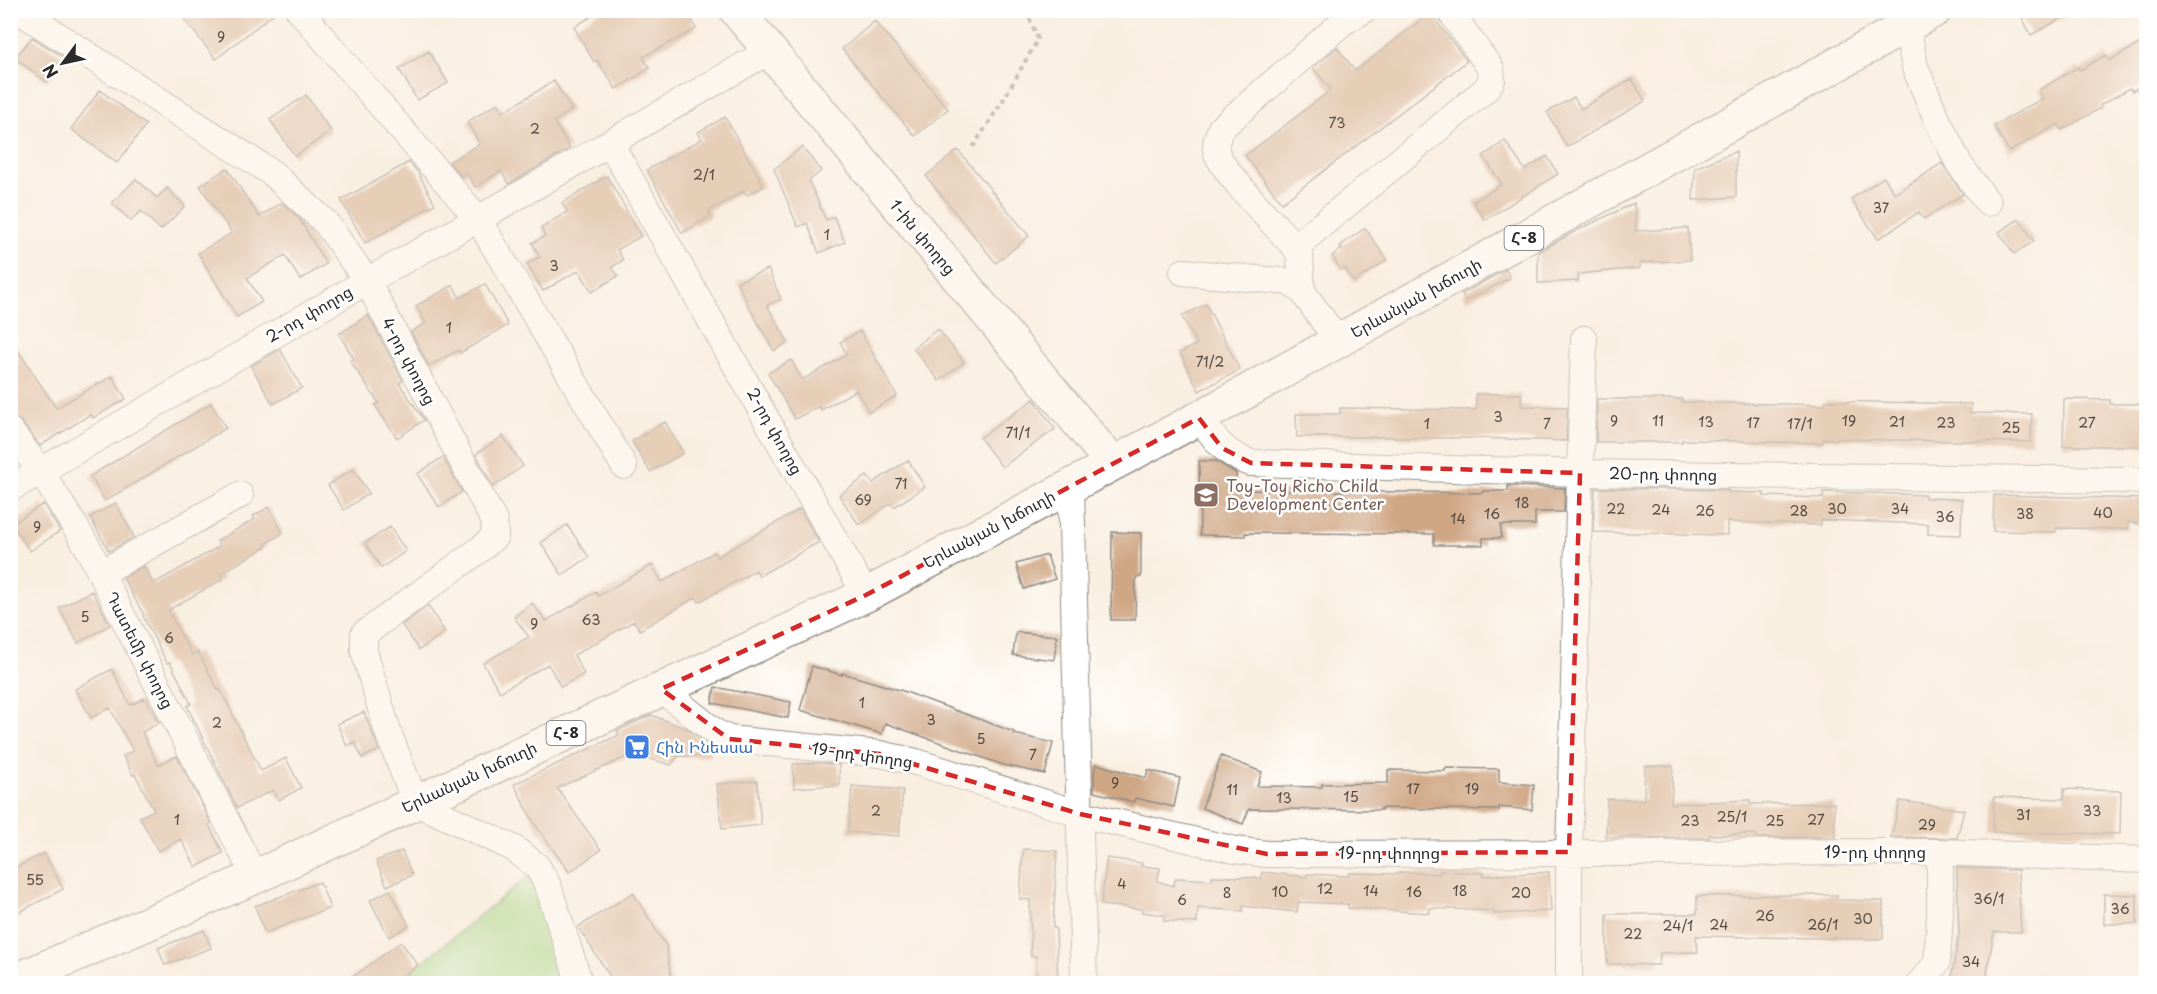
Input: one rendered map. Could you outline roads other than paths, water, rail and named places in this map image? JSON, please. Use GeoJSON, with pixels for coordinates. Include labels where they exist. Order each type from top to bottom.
{"type":"FeatureCollection","features":[{"type":"Feature","properties":{"kind":"main road","name":"1-ին փողոց"},"geometry":{"type":"LineString","coordinates":[[736,10],[1112,463]]}},
{"type":"Feature","properties":{"kind":"main road","name":"Երևանյան խճուղի"},"geometry":{"type":"LineString","coordinates":[[10,983],[255,877],[866,595],[1199,418],[1921,18]]}},
{"type":"Feature","properties":{"kind":"street","name":"4-րդ փողոց"},"geometry":{"type":"LineString","coordinates":[[18,10],[272,173],[326,223],[367,281],[494,521],[495,536],[482,548],[364,634],[364,651],[388,732],[415,802]]}},
{"type":"Feature","properties":{"kind":"street"},"geometry":{"type":"LineString","coordinates":[[299,10],[478,219],[624,466]]}},
{"type":"Feature","properties":{"kind":"street"},"geometry":{"type":"LineString","coordinates":[[1302,291],[1300,255],[1226,170],[1216,152],[1216,143],[1221,128],[1342,22],[1364,10]]}},
{"type":"Feature","properties":{"kind":"street"},"geometry":{"type":"LineString","coordinates":[[1295,247],[1485,90],[1492,80],[1491,69],[1449,10]]}},
{"type":"Feature","properties":{"kind":"street"},"geometry":{"type":"LineString","coordinates":[[1921,18],[1915,67],[1959,164],[1988,203]]}},
{"type":"Feature","properties":{"kind":"street","name":"2-րդ փողոց"},"geometry":{"type":"LineString","coordinates":[[10,489],[769,51]]}},
{"type":"Feature","properties":{"kind":"street","name":"2-րդ փողոց"},"geometry":{"type":"LineString","coordinates":[[610,143],[866,595]]}},
{"type":"Feature","properties":{"kind":"street"},"geometry":{"type":"LineString","coordinates":[[1183,272],[1290,282],[1302,291],[1338,341]]}},
{"type":"Feature","properties":{"kind":"street"},"geometry":{"type":"LineString","coordinates":[[1569,984],[1569,852],[1584,339]]}},
{"type":"Feature","properties":{"kind":"street","name":"20-րդ փողոց"},"geometry":{"type":"LineString","coordinates":[[1199,418],[1222,448],[1235,458],[1251,463],[1580,473],[2146,482]]}},
{"type":"Feature","properties":{"kind":"street","name":"Դատեմի փողոց"},"geometry":{"type":"LineString","coordinates":[[10,431],[40,470],[87,546],[255,877]]}},
{"type":"Feature","properties":{"kind":"street"},"geometry":{"type":"LineString","coordinates":[[1071,486],[1084,984]]}},
{"type":"Feature","properties":{"kind":"street"},"geometry":{"type":"LineString","coordinates":[[101,573],[240,495]]}},
{"type":"Feature","properties":{"kind":"street","name":"19-րդ փողոց"},"geometry":{"type":"LineString","coordinates":[[661,689],[715,732],[729,739],[889,756],[916,762],[1080,814],[1235,850],[1267,854],[1940,852],[2146,860]]}},
{"type":"Feature","properties":{"kind":"street"},"geometry":{"type":"LineString","coordinates":[[415,802],[513,848],[537,866],[548,886],[580,984]]}},
{"type":"Feature","properties":{"kind":"street"},"geometry":{"type":"LineString","coordinates":[[1919,984],[1937,963],[1940,852]]}},
{"type":"Feature","properties":{"kind":"place","name":"Toy-Toy Richo Child Development Center"},"geometry":{"type":"Point","coordinates":[1206,495]}},
{"type":"Feature","properties":{"kind":"place","name":"Հին Ինեսսա"},"geometry":{"type":"Point","coordinates":[637,747]}}]}
